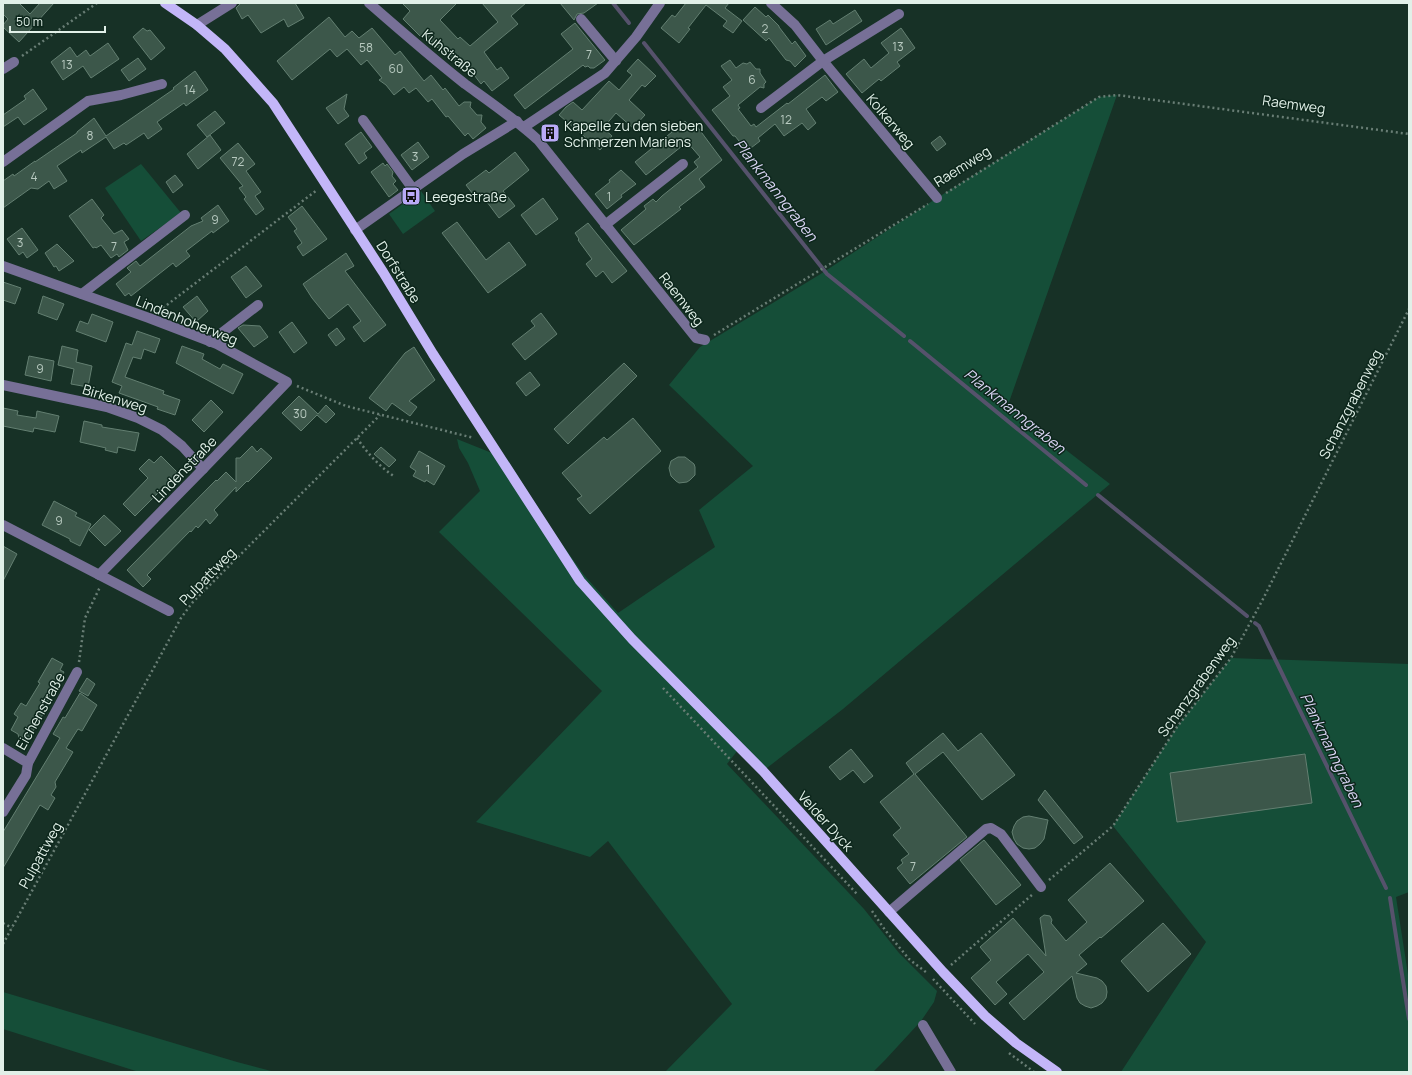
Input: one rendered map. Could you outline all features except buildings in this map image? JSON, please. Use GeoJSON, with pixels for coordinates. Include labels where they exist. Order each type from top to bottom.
{"type":"FeatureCollection","features":[{"type":"Feature","properties":{"kind":"main road","name":"Dorfstraße"},"geometry":{"type":"LineString","coordinates":[[165,3],[197,25],[225,49],[273,103],[383,272],[433,354],[580,581]]}},
{"type":"Feature","properties":{"kind":"main road","name":"Velder Dyck"},"geometry":{"type":"LineString","coordinates":[[580,581],[632,639],[763,771],[943,972],[985,1016],[1016,1042],[1057,1072]]}},
{"type":"Feature","properties":{"kind":"street"},"geometry":{"type":"LineString","coordinates":[[197,25],[232,3]]}},
{"type":"Feature","properties":{"kind":"street","name":"Kuhstraße"},"geometry":{"type":"LineString","coordinates":[[369,3],[448,70],[520,124]]}},
{"type":"Feature","properties":{"kind":"street"},"geometry":{"type":"LineString","coordinates":[[355,230],[463,154],[520,124],[605,73],[636,37],[660,3]]}},
{"type":"Feature","properties":{"kind":"street","name":"Kolkerweg"},"geometry":{"type":"LineString","coordinates":[[771,3],[795,25],[937,198]]}},
{"type":"Feature","properties":{"kind":"street"},"geometry":{"type":"LineString","coordinates":[[761,108],[823,61],[898,14]]}},
{"type":"Feature","properties":{"kind":"street"},"geometry":{"type":"LineString","coordinates":[[581,19],[616,61]]}},
{"type":"Feature","properties":{"kind":"street"},"geometry":{"type":"LineString","coordinates":[[3,68],[14,62]]}},
{"type":"Feature","properties":{"kind":"street"},"geometry":{"type":"LineString","coordinates":[[3,162],[88,101],[162,84]]}},
{"type":"Feature","properties":{"kind":"street"},"geometry":{"type":"LineString","coordinates":[[363,120],[413,189]]}},
{"type":"Feature","properties":{"kind":"street","name":"Raemweg"},"geometry":{"type":"LineString","coordinates":[[520,124],[538,140],[696,338],[705,340]]}},
{"type":"Feature","properties":{"kind":"street"},"geometry":{"type":"LineString","coordinates":[[605,225],[683,164]]}},
{"type":"Feature","properties":{"kind":"street"},"geometry":{"type":"LineString","coordinates":[[82,294],[185,215]]}},
{"type":"Feature","properties":{"kind":"street","name":"Lindenhoherweg"},"geometry":{"type":"LineString","coordinates":[[3,266],[149,318],[210,342],[287,382]]}},
{"type":"Feature","properties":{"kind":"street"},"geometry":{"type":"LineString","coordinates":[[210,342],[258,305]]}},
{"type":"Feature","properties":{"kind":"street","name":"Lindenstraße"},"geometry":{"type":"LineString","coordinates":[[99,575],[203,470],[287,382]]}},
{"type":"Feature","properties":{"kind":"street","name":"Birkenweg"},"geometry":{"type":"LineString","coordinates":[[3,385],[106,407],[138,418],[162,430],[182,446],[203,470]]}},
{"type":"Feature","properties":{"kind":"street"},"geometry":{"type":"LineString","coordinates":[[3,525],[169,611]]}},
{"type":"Feature","properties":{"kind":"street","name":"Eichenstraße"},"geometry":{"type":"LineString","coordinates":[[3,812],[26,775],[28,763],[77,672]]}},
{"type":"Feature","properties":{"kind":"street","name":"Eichenstraße"},"geometry":{"type":"LineString","coordinates":[[3,748],[28,763]]}},
{"type":"Feature","properties":{"kind":"street"},"geometry":{"type":"LineString","coordinates":[[889,912],[986,829],[991,828],[1001,834],[1041,887]]}},
{"type":"Feature","properties":{"kind":"street"},"geometry":{"type":"LineString","coordinates":[[923,1025],[951,1072]]}},
{"type":"Feature","properties":{"kind":"path"},"geometry":{"type":"LineString","coordinates":[[14,62],[97,3]]}},
{"type":"Feature","properties":{"kind":"path","name":"Raemweg"},"geometry":{"type":"LineString","coordinates":[[705,340],[1099,97],[1117,95],[1409,134]]}},
{"type":"Feature","properties":{"kind":"path"},"geometry":{"type":"LineString","coordinates":[[149,318],[325,184]]}},
{"type":"Feature","properties":{"kind":"path","name":"Schanzgrabenweg"},"geometry":{"type":"LineString","coordinates":[[943,972],[1113,826],[1177,727],[1231,658],[1262,601],[1409,309]]}},
{"type":"Feature","properties":{"kind":"path"},"geometry":{"type":"LineString","coordinates":[[287,382],[346,406],[489,441]]}},
{"type":"Feature","properties":{"kind":"path","name":"Pulpattweg"},"geometry":{"type":"LineString","coordinates":[[3,944],[181,618],[192,603],[380,415]]}},
{"type":"Feature","properties":{"kind":"path"},"geometry":{"type":"LineString","coordinates":[[357,438],[363,447],[384,470],[395,477]]}},
{"type":"Feature","properties":{"kind":"path"},"geometry":{"type":"LineString","coordinates":[[77,672],[85,618],[102,583],[99,575]]}},
{"type":"Feature","properties":{"kind":"path"},"geometry":{"type":"LineString","coordinates":[[3,923],[12,928]]}},
{"type":"Feature","properties":{"kind":"green space"},"geometry":{"type":"Polygon","coordinates":[[[1117,95],[1008,405],[1110,484],[843,709],[763,771],[741,746],[727,764],[864,909],[899,953],[937,991],[934,1002],[921,1021],[873,1072],[665,1072],[732,1004],[608,841],[590,857],[476,822],[602,691],[439,532],[480,491],[468,463],[459,448],[457,439],[507,459],[552,530],[584,575],[618,613],[715,547],[699,510],[753,466],[669,385],[700,347],[819,275],[937,198],[1099,97],[1117,95]]]}},
{"type":"Feature","properties":{"kind":"green space"},"geometry":{"type":"Polygon","coordinates":[[[141,164],[181,213],[141,241],[105,188],[141,164]]]}},
{"type":"Feature","properties":{"kind":"green space"},"geometry":{"type":"Polygon","coordinates":[[[421,191],[435,211],[403,234],[389,214],[421,191]]]}},
{"type":"Feature","properties":{"kind":"green space"},"geometry":{"type":"Polygon","coordinates":[[[1231,658],[1409,664],[1409,892],[1396,897],[1409,981],[1409,1072],[1121,1072],[1206,942],[1113,826],[1177,727],[1231,658]]]}},
{"type":"Feature","properties":{"kind":"green space"},"geometry":{"type":"Polygon","coordinates":[[[3,992],[275,1072],[139,1072],[3,1029],[3,992]]]}},
{"type":"Feature","properties":{"kind":"waterway","name":"Plankmanngraben"},"geometry":{"type":"LineString","coordinates":[[613,3],[629,23]]}},
{"type":"Feature","properties":{"kind":"waterway","name":"Plankmanngraben"},"geometry":{"type":"LineString","coordinates":[[644,43],[827,274],[904,336]]}},
{"type":"Feature","properties":{"kind":"waterway","name":"Plankmanngraben"},"geometry":{"type":"LineString","coordinates":[[910,341],[1086,485]]}},
{"type":"Feature","properties":{"kind":"waterway","name":"Plankmanngraben"},"geometry":{"type":"LineString","coordinates":[[1098,495],[1247,616]]}},
{"type":"Feature","properties":{"kind":"waterway","name":"Plankmanngraben"},"geometry":{"type":"LineString","coordinates":[[1255,623],[1259,626],[1386,888]]}},
{"type":"Feature","properties":{"kind":"waterway","name":"Plankmanngraben"},"geometry":{"type":"LineString","coordinates":[[1390,898],[1409,1019]]}},
{"type":"Feature","properties":{"kind":"place","name":"Kapelle zu den sieben Schmerzen Mariens"},"geometry":{"type":"Point","coordinates":[550,133]}},
{"type":"Feature","properties":{"kind":"place","name":"Leegestraße"},"geometry":{"type":"Point","coordinates":[411,196]}}]}
